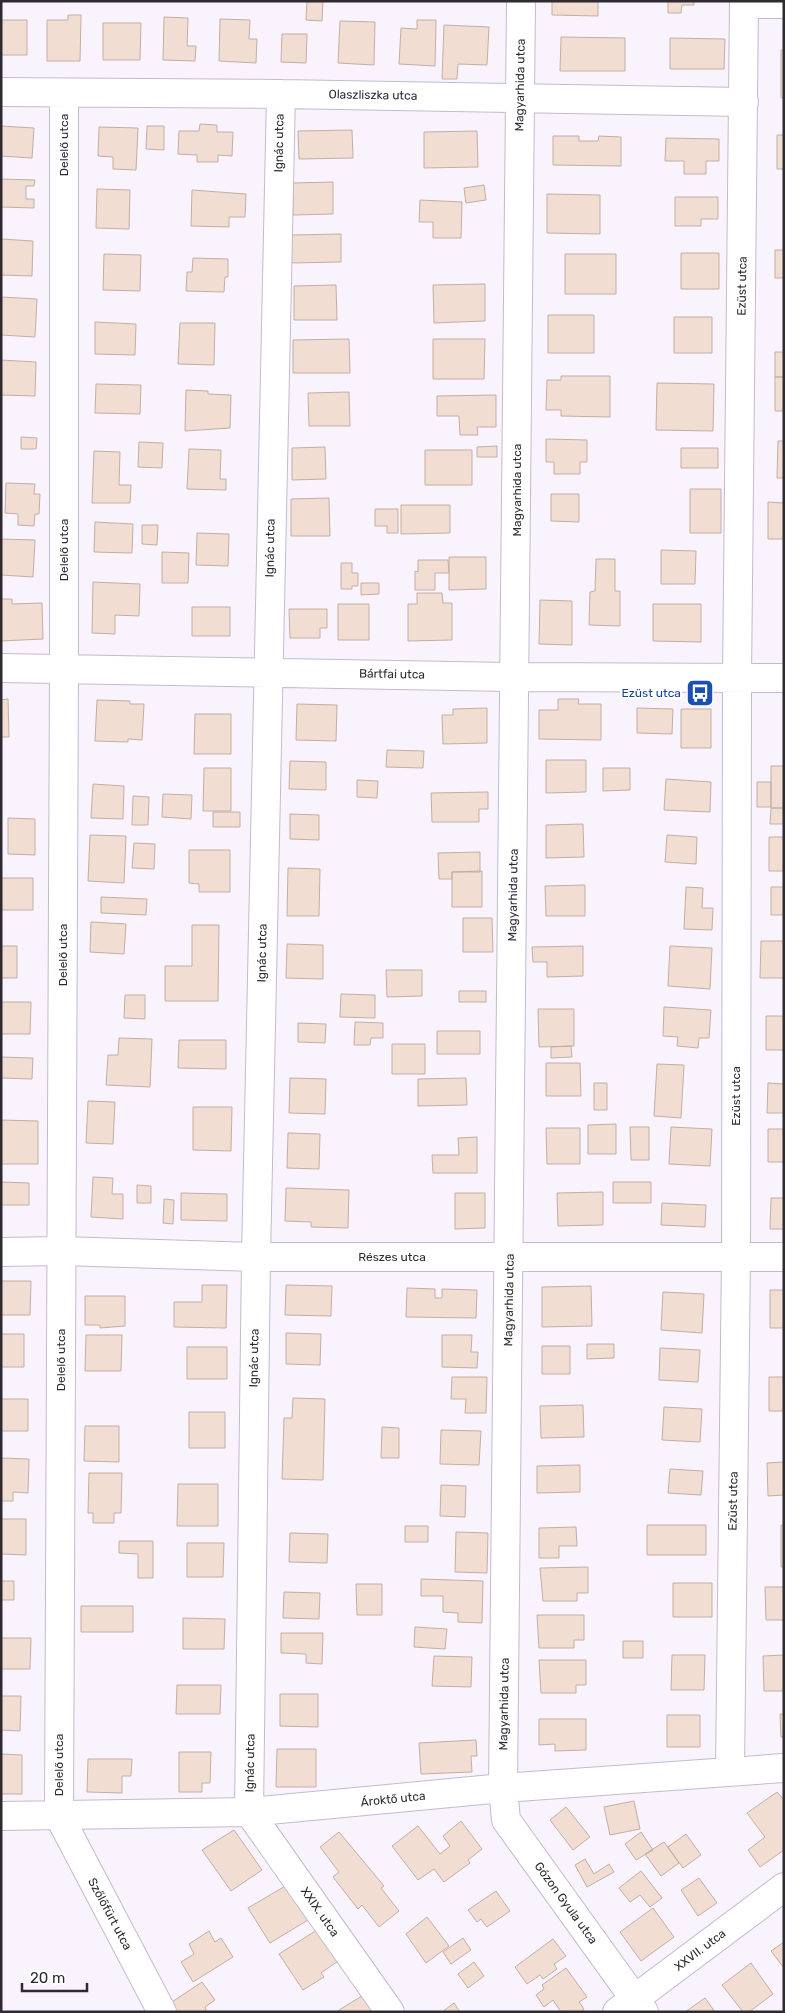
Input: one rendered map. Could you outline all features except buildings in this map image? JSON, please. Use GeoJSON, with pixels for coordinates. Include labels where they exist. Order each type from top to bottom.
{"type":"FeatureCollection","features":[{"type":"Feature","properties":{"kind":"street","name":"Magyarhida utca"},"geometry":{"type":"LineString","coordinates":[[503,1788],[516,677],[521,1]]}},
{"type":"Feature","properties":{"kind":"street"},"geometry":{"type":"LineString","coordinates":[[744,3],[784,4]]}},
{"type":"Feature","properties":{"kind":"street","name":"Ezüst utca"},"geometry":{"type":"LineString","coordinates":[[730,1771],[736,1257],[737,679],[744,3]]}},
{"type":"Feature","properties":{"kind":"street","name":"Olaszliszka utca"},"geometry":{"type":"LineString","coordinates":[[1,92],[520,97],[744,102]]}},
{"type":"Feature","properties":{"kind":"street","name":"Delelő utca"},"geometry":{"type":"LineString","coordinates":[[59,1816],[64,668],[64,94]]}},
{"type":"Feature","properties":{"kind":"street","name":"Ignác utca"},"geometry":{"type":"LineString","coordinates":[[249,1812],[256,1257],[280,94]]}},
{"type":"Feature","properties":{"kind":"street","name":"Bártfai utca"},"geometry":{"type":"LineString","coordinates":[[1,668],[516,677],[784,678]]}},
{"type":"Feature","properties":{"kind":"street","name":"Részes utca"},"geometry":{"type":"LineString","coordinates":[[1,1252],[62,1251],[256,1257],[784,1257]]}},
{"type":"Feature","properties":{"kind":"street","name":"Ároktő utca"},"geometry":{"type":"LineString","coordinates":[[1,1816],[249,1812],[503,1788],[784,1768]]}},
{"type":"Feature","properties":{"kind":"street","name":"Gózon Gyula utca"},"geometry":{"type":"LineString","coordinates":[[503,1788],[506,1820],[632,2007]]}},
{"type":"Feature","properties":{"kind":"street","name":"XXIX. utca"},"geometry":{"type":"LineString","coordinates":[[249,1812],[390,2012]]}},
{"type":"Feature","properties":{"kind":"street","name":"Szőlőfürt utca"},"geometry":{"type":"LineString","coordinates":[[59,1816],[162,2012]]}},
{"type":"Feature","properties":{"kind":"street","name":"XXVII. utca"},"geometry":{"type":"LineString","coordinates":[[632,2007],[784,1887]]}},
{"type":"Feature","properties":{"kind":"place","name":"Ezüst utca"},"geometry":{"type":"Point","coordinates":[700,693]}}]}
